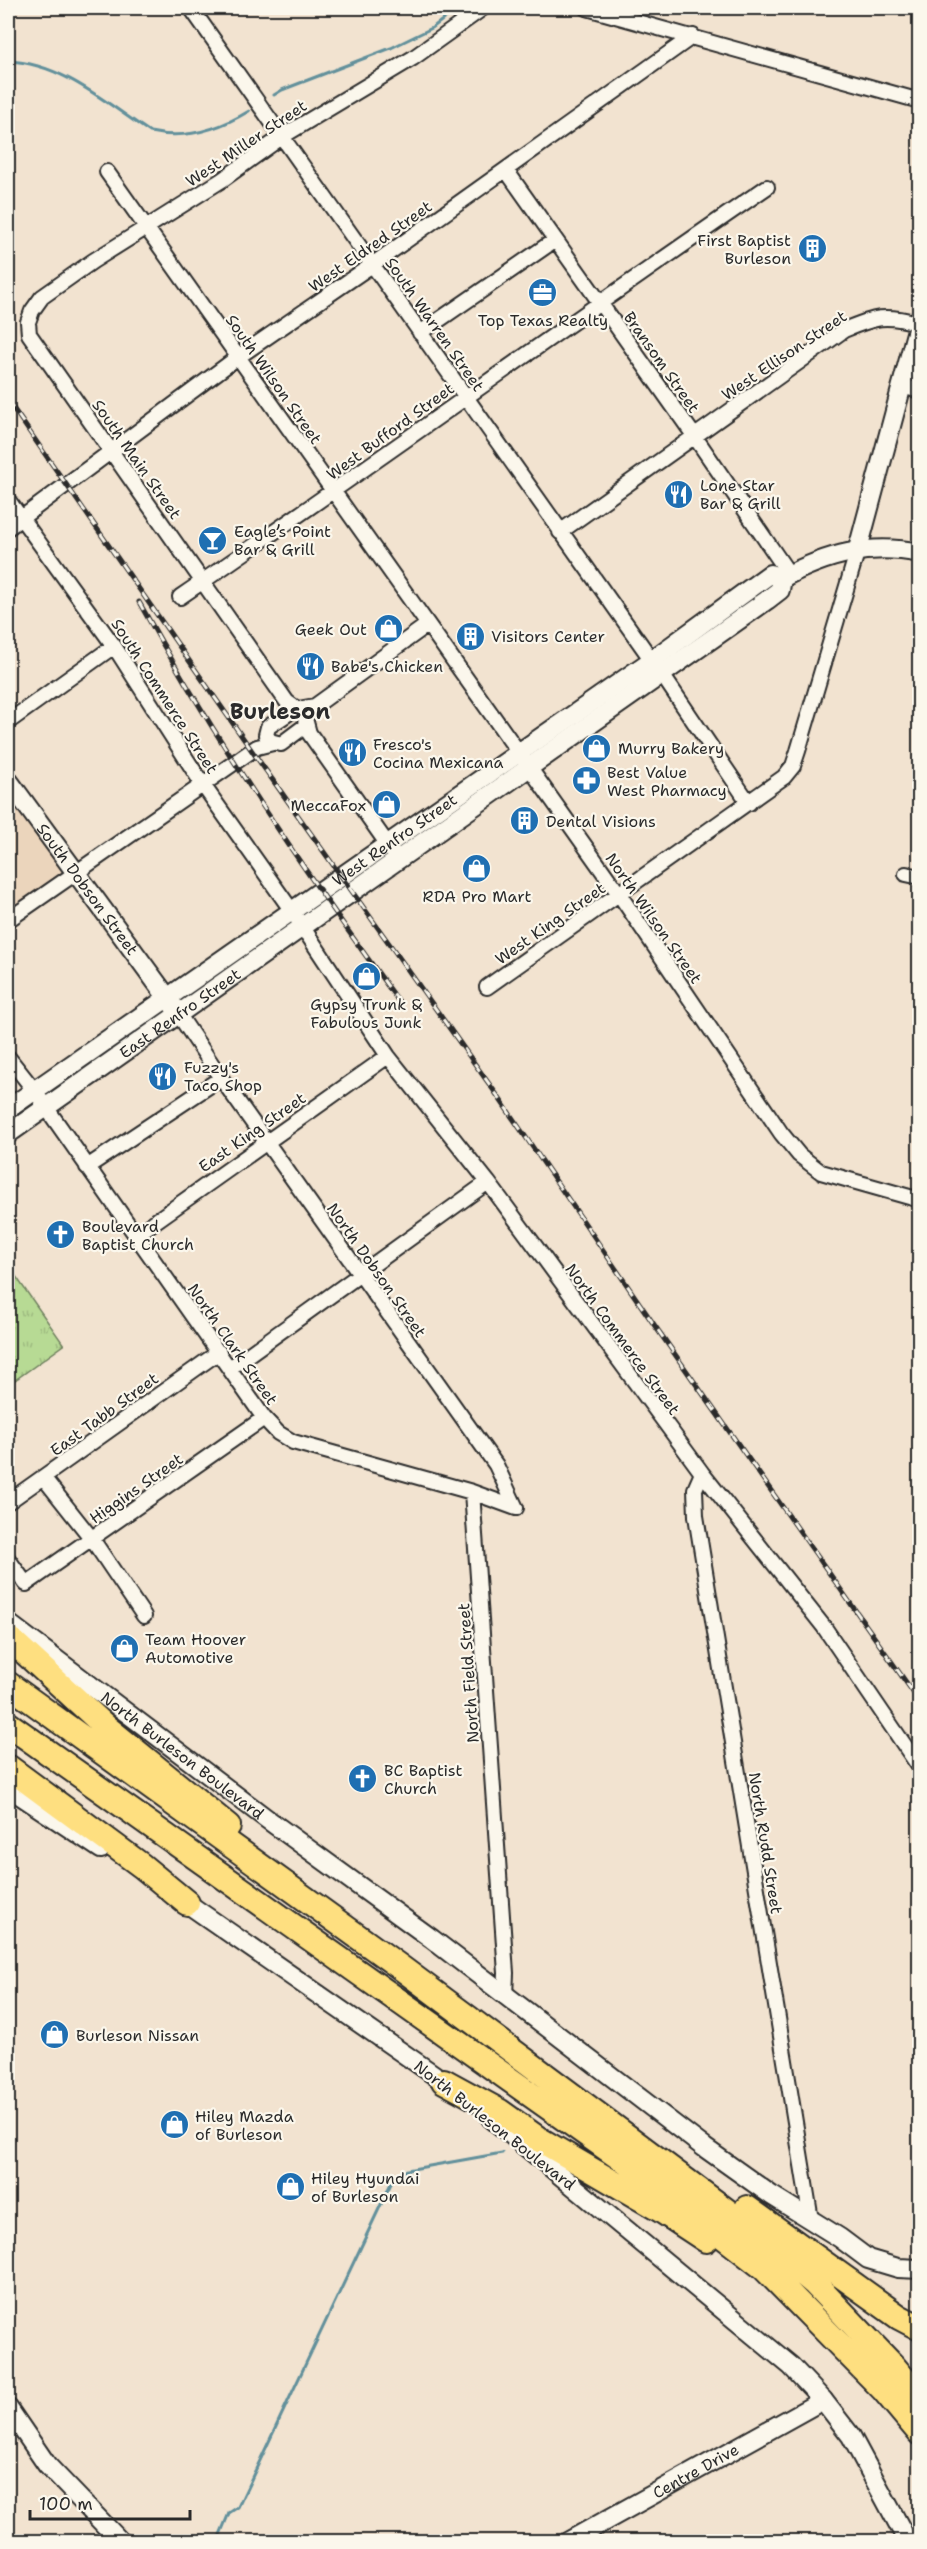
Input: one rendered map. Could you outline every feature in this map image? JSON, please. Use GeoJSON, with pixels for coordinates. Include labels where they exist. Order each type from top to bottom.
{"type":"FeatureCollection","features":[{"type":"Feature","properties":{"kind":"highway"},"geometry":{"type":"LineString","coordinates":[[8,1637],[106,1727],[276,1866],[391,1952],[400,1967]]}},
{"type":"Feature","properties":{"kind":"highway"},"geometry":{"type":"LineString","coordinates":[[8,1684],[400,1967],[743,2223],[814,2283],[894,2367],[920,2398]]}},
{"type":"Feature","properties":{"kind":"highway"},"geometry":{"type":"LineString","coordinates":[[8,1724],[704,2219],[764,2268],[862,2368],[920,2433]]}},
{"type":"Feature","properties":{"kind":"highway"},"geometry":{"type":"LineString","coordinates":[[8,1767],[142,1866],[187,1903]]}},
{"type":"Feature","properties":{"kind":"highway"},"geometry":{"type":"LineString","coordinates":[[444,2081],[499,2111],[537,2138],[662,2211],[706,2240],[744,2268],[862,2368]]}},
{"type":"Feature","properties":{"kind":"highway"},"geometry":{"type":"LineString","coordinates":[[571,2093],[595,2100],[620,2116],[899,2317],[920,2328]]}},
{"type":"Feature","properties":{"kind":"main road"},"geometry":{"type":"LineString","coordinates":[[858,549],[919,320]]}},
{"type":"Feature","properties":{"kind":"main road","name":"West Renfro Street"},"geometry":{"type":"LineString","coordinates":[[8,1109],[387,844],[524,759],[657,667],[773,595],[780,590],[786,576],[813,563],[858,549],[893,548],[920,553]]}},
{"type":"Feature","properties":{"kind":"main road","name":"West Renfro Street"},"geometry":{"type":"LineString","coordinates":[[353,892],[398,860],[524,759]]}},
{"type":"Feature","properties":{"kind":"main road","name":"South Dobson Street"},"geometry":{"type":"LineString","coordinates":[[8,780],[179,1015]]}},
{"type":"Feature","properties":{"kind":"main road","name":"East Renfro Street"},"geometry":{"type":"LineString","coordinates":[[8,1134],[353,892]]}},
{"type":"Feature","properties":{"kind":"main road","name":"North Burleson Boulevard"},"geometry":{"type":"LineString","coordinates":[[8,1623],[705,2148],[868,2259],[898,2268],[920,2269]]}},
{"type":"Feature","properties":{"kind":"main road","name":"North Burleson Boulevard"},"geometry":{"type":"LineString","coordinates":[[8,1787],[137,1873],[187,1903],[444,2081],[782,2359],[823,2400],[851,2436],[908,2541]]}},
{"type":"Feature","properties":{"kind":"main road","name":"Centre Drive"},"geometry":{"type":"LineString","coordinates":[[567,2541],[823,2400]]}},
{"type":"Feature","properties":{"kind":"main road"},"geometry":{"type":"LineString","coordinates":[[8,2408],[47,2465],[121,2541]]}},
{"type":"Feature","properties":{"kind":"street","name":"South Warren Street"},"geometry":{"type":"LineString","coordinates":[[191,8],[657,667],[749,803]]}},
{"type":"Feature","properties":{"kind":"street","name":"West Miller Street"},"geometry":{"type":"LineString","coordinates":[[32,311],[42,297],[222,180],[283,136],[413,58],[483,8]]}},
{"type":"Feature","properties":{"kind":"street"},"geometry":{"type":"LineString","coordinates":[[587,8],[920,101]]}},
{"type":"Feature","properties":{"kind":"street","name":"West Eldred Street"},"geometry":{"type":"LineString","coordinates":[[8,528],[238,357],[372,265],[693,36]]}},
{"type":"Feature","properties":{"kind":"street","name":"Bransom Street"},"geometry":{"type":"LineString","coordinates":[[506,170],[695,437],[786,576]]}},
{"type":"Feature","properties":{"kind":"street","name":"South Wilson Street"},"geometry":{"type":"LineString","coordinates":[[107,172],[427,626],[524,759]]}},
{"type":"Feature","properties":{"kind":"street","name":"West Bufford Street"},"geometry":{"type":"LineString","coordinates":[[180,597],[333,492],[465,396],[767,188]]}},
{"type":"Feature","properties":{"kind":"street"},"geometry":{"type":"LineString","coordinates":[[420,333],[555,240]]}},
{"type":"Feature","properties":{"kind":"street","name":"South Main Street"},"geometry":{"type":"LineString","coordinates":[[32,311],[28,322],[29,334],[287,702],[302,715],[309,733],[398,860]]}},
{"type":"Feature","properties":{"kind":"street","name":"West Ellison Street"},"geometry":{"type":"LineString","coordinates":[[560,532],[844,330],[868,320],[892,316],[919,320]]}},
{"type":"Feature","properties":{"kind":"street"},"geometry":{"type":"LineString","coordinates":[[901,386],[920,391]]}},
{"type":"Feature","properties":{"kind":"street","name":"South Commerce Street"},"geometry":{"type":"LineString","coordinates":[[8,500],[114,646],[203,785],[292,910],[302,928]]}},
{"type":"Feature","properties":{"kind":"street","name":"West King Street"},"geometry":{"type":"LineString","coordinates":[[488,987],[784,777],[793,766],[858,549]]}},
{"type":"Feature","properties":{"kind":"street"},"geometry":{"type":"LineString","coordinates":[[302,715],[427,626]]}},
{"type":"Feature","properties":{"kind":"street"},"geometry":{"type":"LineString","coordinates":[[8,722],[114,646]]}},
{"type":"Feature","properties":{"kind":"street"},"geometry":{"type":"LineString","coordinates":[[8,920],[254,749],[270,737],[271,724],[288,711],[302,715]]}},
{"type":"Feature","properties":{"kind":"street"},"geometry":{"type":"LineString","coordinates":[[270,737],[284,742],[302,729],[302,715]]}},
{"type":"Feature","properties":{"kind":"street","name":"North Wilson Street"},"geometry":{"type":"LineString","coordinates":[[524,759],[619,894],[781,1133],[799,1155],[821,1172],[920,1200]]}},
{"type":"Feature","properties":{"kind":"street","name":"North Commerce Street"},"geometry":{"type":"LineString","coordinates":[[302,928],[388,1056],[488,1182],[702,1473],[824,1628],[920,1768]]}},
{"type":"Feature","properties":{"kind":"street","name":"North Dobson Street"},"geometry":{"type":"LineString","coordinates":[[179,1015],[220,1078],[495,1465],[516,1508],[472,1492]]}},
{"type":"Feature","properties":{"kind":"street","name":"East King Street"},"geometry":{"type":"LineString","coordinates":[[135,1235],[388,1056]]}},
{"type":"Feature","properties":{"kind":"street","name":"North Clark Street"},"geometry":{"type":"LineString","coordinates":[[8,1057],[34,1090],[264,1418],[278,1433],[293,1442],[472,1492]]}},
{"type":"Feature","properties":{"kind":"street"},"geometry":{"type":"LineString","coordinates":[[87,1167],[220,1078]]}},
{"type":"Feature","properties":{"kind":"street"},"geometry":{"type":"LineString","coordinates":[[230,1368],[488,1182]]}},
{"type":"Feature","properties":{"kind":"street","name":"East Tabb Street"},"geometry":{"type":"LineString","coordinates":[[8,1502],[219,1352]]}},
{"type":"Feature","properties":{"kind":"street","name":"Higgins Street"},"geometry":{"type":"LineString","coordinates":[[8,1560],[26,1584],[264,1418]]}},
{"type":"Feature","properties":{"kind":"street","name":"North Rudd Street"},"geometry":{"type":"LineString","coordinates":[[702,1473],[695,1489],[696,1516],[811,2220]]}},
{"type":"Feature","properties":{"kind":"street"},"geometry":{"type":"LineString","coordinates":[[43,1477],[92,1539],[144,1616]]}},
{"type":"Feature","properties":{"kind":"street","name":"North Field Street"},"geometry":{"type":"LineString","coordinates":[[472,1492],[506,1973],[505,1996]]}},
{"type":"Feature","properties":{"kind":"shaded area"},"geometry":{"type":"Polygon","coordinates":[[[8,789],[65,870],[8,911],[8,789]]]}},
{"type":"Feature","properties":{"kind":"green space"},"geometry":{"type":"Polygon","coordinates":[[[8,1265],[64,1345],[8,1385],[8,1265]]]}},
{"type":"Feature","properties":{"kind":"waterway"},"geometry":{"type":"LineString","coordinates":[[274,95],[391,48],[432,28],[458,8]]}},
{"type":"Feature","properties":{"kind":"waterway"},"geometry":{"type":"LineString","coordinates":[[8,61],[28,63],[65,77],[83,86],[150,132],[176,135],[201,132],[249,111]]}},
{"type":"Feature","properties":{"kind":"waterway"},"geometry":{"type":"LineString","coordinates":[[217,2542],[229,2513],[238,2507],[394,2177],[407,2170],[502,2153]]}},
{"type":"Feature","properties":{"kind":"railway"},"geometry":{"type":"LineString","coordinates":[[8,401],[257,758],[497,1095],[655,1326],[920,1702]]}},
{"type":"Feature","properties":{"kind":"railway"},"geometry":{"type":"LineString","coordinates":[[139,602],[199,706],[263,807],[330,906],[400,1003]]}},
{"type":"Feature","properties":{"kind":"place","name":"First Baptist Burleson"},"geometry":{"type":"Point","coordinates":[812,249]}},
{"type":"Feature","properties":{"kind":"place","name":"Top Texas Realty"},"geometry":{"type":"Point","coordinates":[543,292]}},
{"type":"Feature","properties":{"kind":"place","name":"Lone Star Bar & Grill"},"geometry":{"type":"Point","coordinates":[679,494]}},
{"type":"Feature","properties":{"kind":"place","name":"Eagle’s Point Bar & Grill"},"geometry":{"type":"Point","coordinates":[213,540]}},
{"type":"Feature","properties":{"kind":"place","name":"Geek Out"},"geometry":{"type":"Point","coordinates":[388,629]}},
{"type":"Feature","properties":{"kind":"place","name":"Visitors Center"},"geometry":{"type":"Point","coordinates":[470,636]}},
{"type":"Feature","properties":{"kind":"place","name":"Babe's Chicken"},"geometry":{"type":"Point","coordinates":[310,666]}},
{"type":"Feature","properties":{"kind":"place","name":"Murry Bakery"},"geometry":{"type":"Point","coordinates":[597,748]}},
{"type":"Feature","properties":{"kind":"place","name":"Fresco's Cocina Mexicana"},"geometry":{"type":"Point","coordinates":[352,753]}},
{"type":"Feature","properties":{"kind":"place","name":"Best Value West Pharmacy"},"geometry":{"type":"Point","coordinates":[586,781]}},
{"type":"Feature","properties":{"kind":"place","name":"MeccaFox"},"geometry":{"type":"Point","coordinates":[387,805]}},
{"type":"Feature","properties":{"kind":"place","name":"Dental Visions"},"geometry":{"type":"Point","coordinates":[525,821]}},
{"type":"Feature","properties":{"kind":"place","name":"RDA Pro Mart"},"geometry":{"type":"Point","coordinates":[477,868]}},
{"type":"Feature","properties":{"kind":"place","name":"Gypsy Trunk & Fabulous Junk"},"geometry":{"type":"Point","coordinates":[366,976]}},
{"type":"Feature","properties":{"kind":"place","name":"Fuzzy's Taco Shop"},"geometry":{"type":"Point","coordinates":[163,1076]}},
{"type":"Feature","properties":{"kind":"place","name":"Boulevard Baptist Church"},"geometry":{"type":"Point","coordinates":[61,1235]}},
{"type":"Feature","properties":{"kind":"place","name":"Team Hoover Automotive"},"geometry":{"type":"Point","coordinates":[124,1648]}},
{"type":"Feature","properties":{"kind":"place","name":"BC Baptist Church"},"geometry":{"type":"Point","coordinates":[363,1779]}},
{"type":"Feature","properties":{"kind":"place","name":"Burleson Nissan"},"geometry":{"type":"Point","coordinates":[55,2035]}},
{"type":"Feature","properties":{"kind":"place","name":"Hiley Mazda of Burleson"},"geometry":{"type":"Point","coordinates":[174,2125]}},
{"type":"Feature","properties":{"kind":"place","name":"Hiley Hyundai of Burleson"},"geometry":{"type":"Point","coordinates":[290,2187]}},
{"type":"Feature","properties":{"kind":"district","name":"Burleson"},"geometry":{"type":"Point","coordinates":[280,711]}}]}
